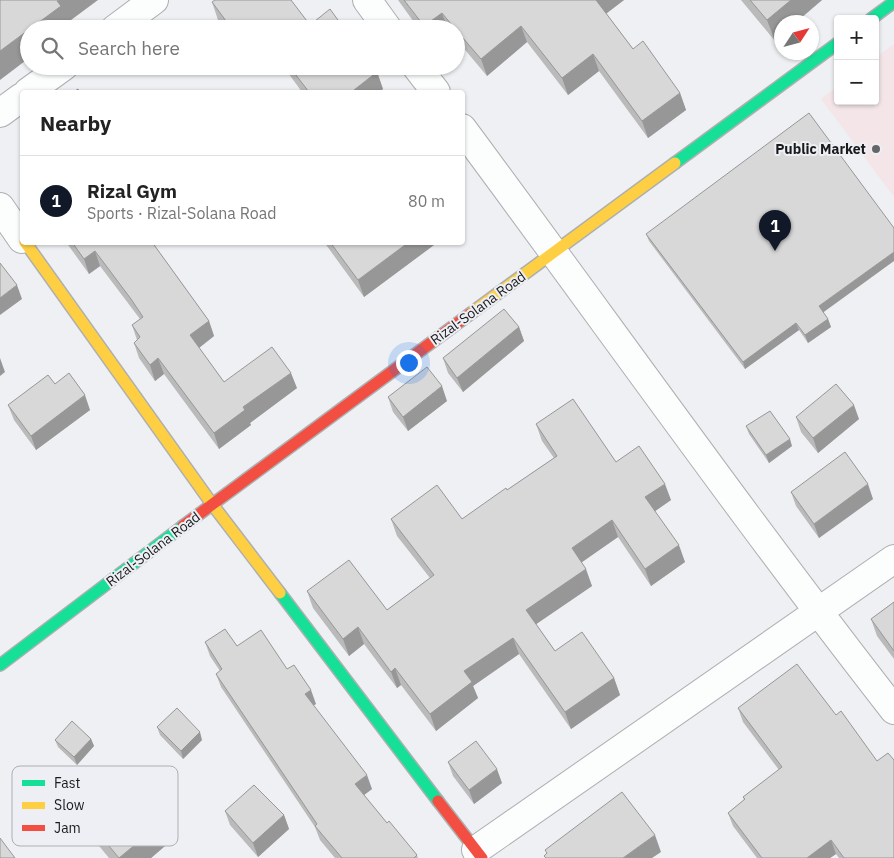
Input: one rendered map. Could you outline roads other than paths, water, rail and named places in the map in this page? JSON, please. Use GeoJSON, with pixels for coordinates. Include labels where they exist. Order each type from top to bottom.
{"type":"FeatureCollection","features":[{"type":"Feature","properties":{"kind":"main road"},"geometry":{"type":"LineString","coordinates":[[876,15],[894,2]]}},
{"type":"Feature","properties":{"kind":"main road","name":"Rizal-Solana Road"},"geometry":{"type":"LineString","coordinates":[[0,665],[212,504],[834,46]]}},
{"type":"Feature","properties":{"kind":"main road"},"geometry":{"type":"LineString","coordinates":[[27,245],[212,504],[479,854]]}},
{"type":"Feature","properties":{"kind":"street"},"geometry":{"type":"LineString","coordinates":[[127,20],[154,0]]}},
{"type":"Feature","properties":{"kind":"street"},"geometry":{"type":"LineString","coordinates":[[367,0],[381,20]]}},
{"type":"Feature","properties":{"kind":"street"},"geometry":{"type":"LineString","coordinates":[[31,90],[52,75]]}},
{"type":"Feature","properties":{"kind":"street"},"geometry":{"type":"LineString","coordinates":[[423,75],[434,90]]}},
{"type":"Feature","properties":{"kind":"street"},"geometry":{"type":"LineString","coordinates":[[0,114],[20,99]]}},
{"type":"Feature","properties":{"kind":"street"},"geometry":{"type":"LineString","coordinates":[[465,132],[707,464],[894,710]]}},
{"type":"Feature","properties":{"kind":"street"},"geometry":{"type":"LineString","coordinates":[[0,207],[20,236]]}},
{"type":"Feature","properties":{"kind":"street"},"geometry":{"type":"LineString","coordinates":[[479,854],[894,559]]}},
{"type":"Feature","properties":{"kind":"place","name":"Public Market"},"geometry":{"type":"Point","coordinates":[876,149]}},
{"type":"Feature","properties":{"kind":"place","name":"Rizal Gym"},"geometry":{"type":"Point","coordinates":[775,251]}}]}
